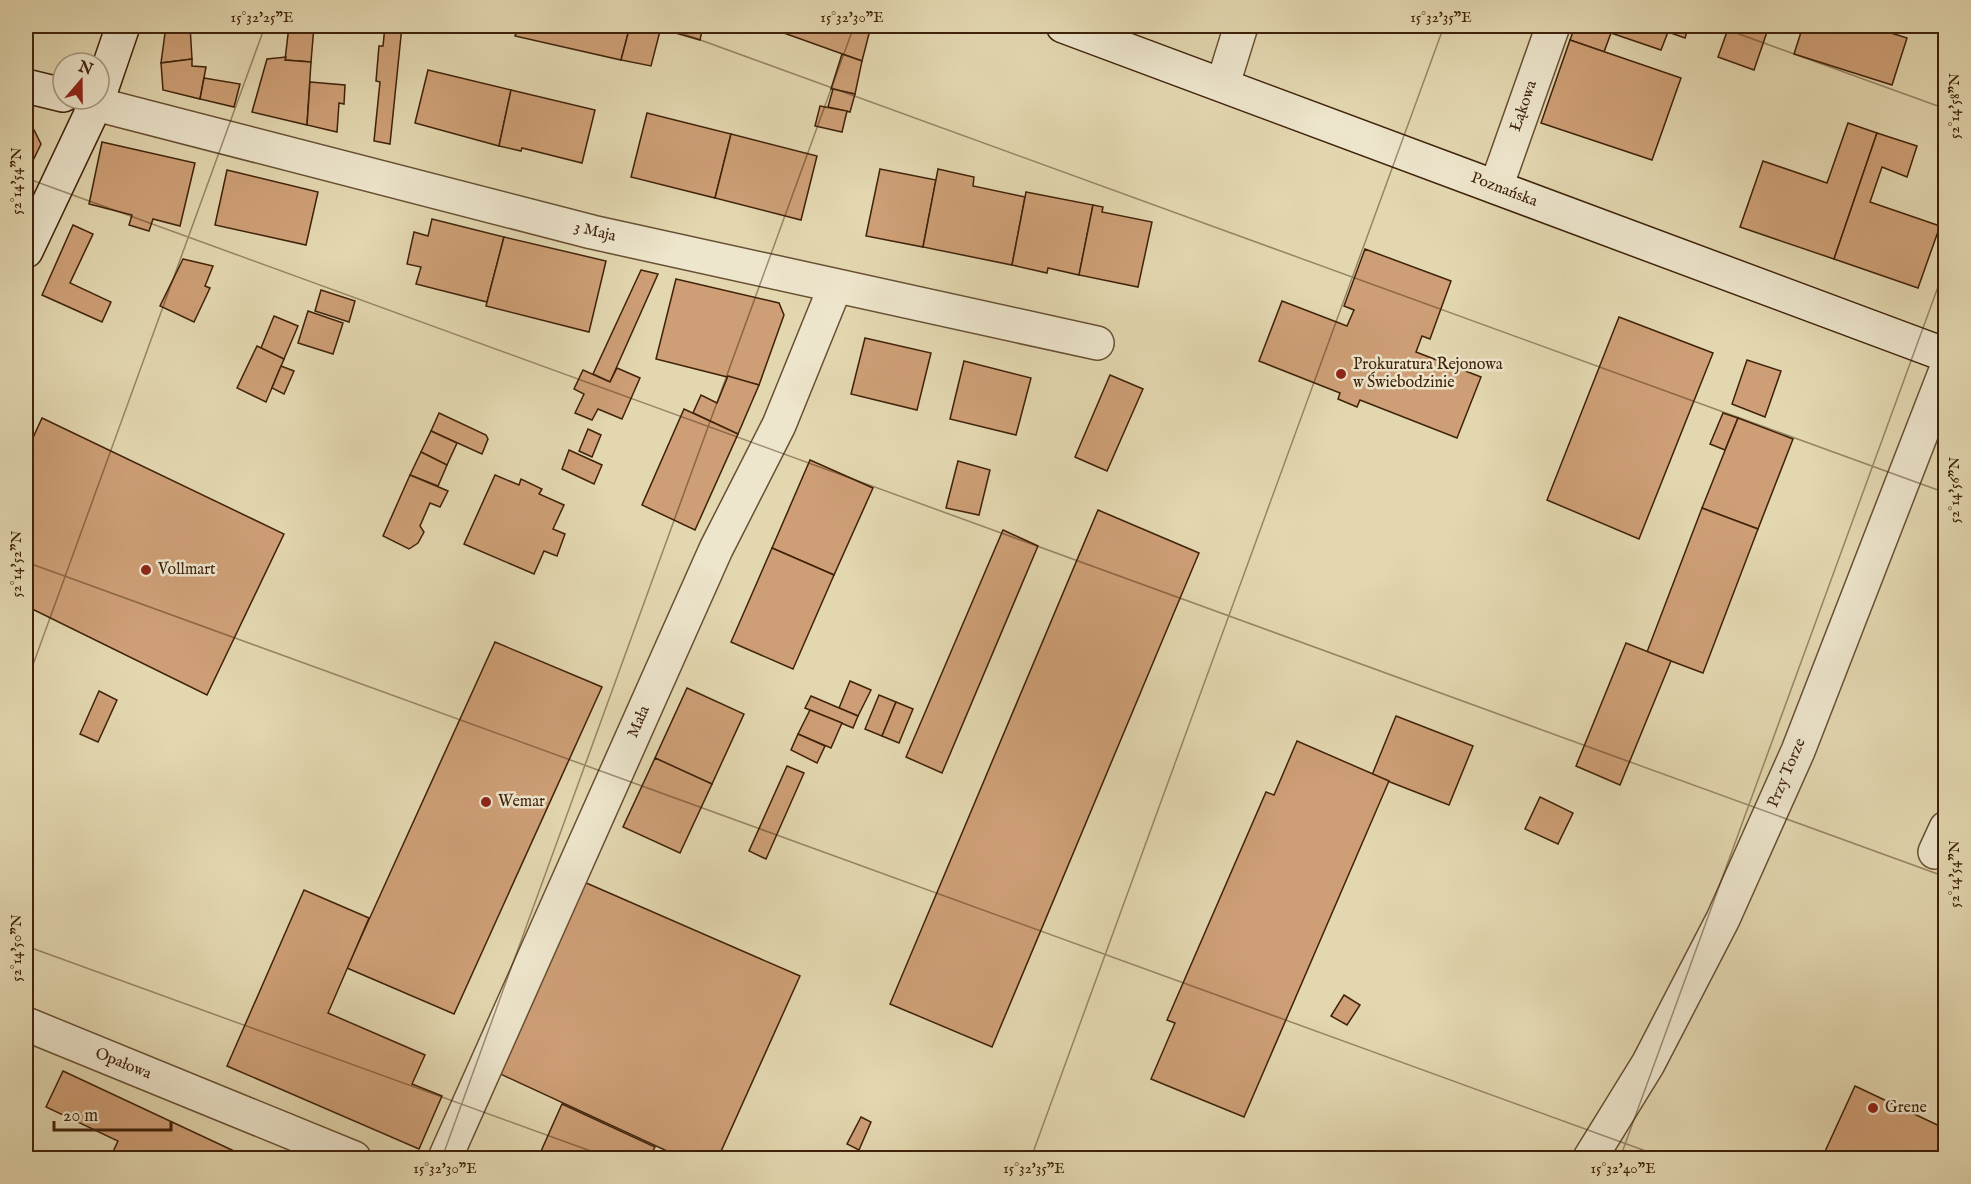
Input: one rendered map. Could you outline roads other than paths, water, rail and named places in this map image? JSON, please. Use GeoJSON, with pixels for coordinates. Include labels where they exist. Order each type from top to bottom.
{"type":"FeatureCollection","features":[{"type":"Feature","properties":{"kind":"street"},"geometry":{"type":"LineString","coordinates":[[111,55],[123,26]]}},
{"type":"Feature","properties":{"kind":"street","name":"Poznańska"},"geometry":{"type":"LineString","coordinates":[[1063,26],[1224,84],[1946,355]]}},
{"type":"Feature","properties":{"kind":"street"},"geometry":{"type":"LineString","coordinates":[[1224,84],[1241,26]]}},
{"type":"Feature","properties":{"kind":"street","name":"Łąkowa"},"geometry":{"type":"LineString","coordinates":[[1496,187],[1553,26]]}},
{"type":"Feature","properties":{"kind":"street"},"geometry":{"type":"LineString","coordinates":[[26,86],[51,92]]}},
{"type":"Feature","properties":{"kind":"street","name":"3 Maja"},"geometry":{"type":"LineString","coordinates":[[111,104],[592,232],[1097,343]]}},
{"type":"Feature","properties":{"kind":"street"},"geometry":{"type":"LineString","coordinates":[[26,251],[88,111]]}},
{"type":"Feature","properties":{"kind":"street","name":"Mała"},"geometry":{"type":"LineString","coordinates":[[445,1158],[716,549],[779,425],[835,287]]}},
{"type":"Feature","properties":{"kind":"street","name":"Przy Torze"},"geometry":{"type":"LineString","coordinates":[[1590,1158],[1648,1064],[1728,909],[1798,751],[1946,370]]}},
{"type":"Feature","properties":{"kind":"street","name":"Opałowa"},"geometry":{"type":"LineString","coordinates":[[26,1024],[354,1158]]}},
{"type":"Feature","properties":{"kind":"place","name":"Prokuratura Rejonowa w Świebodzinie"},"geometry":{"type":"Point","coordinates":[1341,374]}},
{"type":"Feature","properties":{"kind":"place","name":"Vollmart"},"geometry":{"type":"Point","coordinates":[146,570]}},
{"type":"Feature","properties":{"kind":"place","name":"Wemar"},"geometry":{"type":"Point","coordinates":[486,802]}},
{"type":"Feature","properties":{"kind":"place","name":"Grene"},"geometry":{"type":"Point","coordinates":[1873,1108]}}]}
